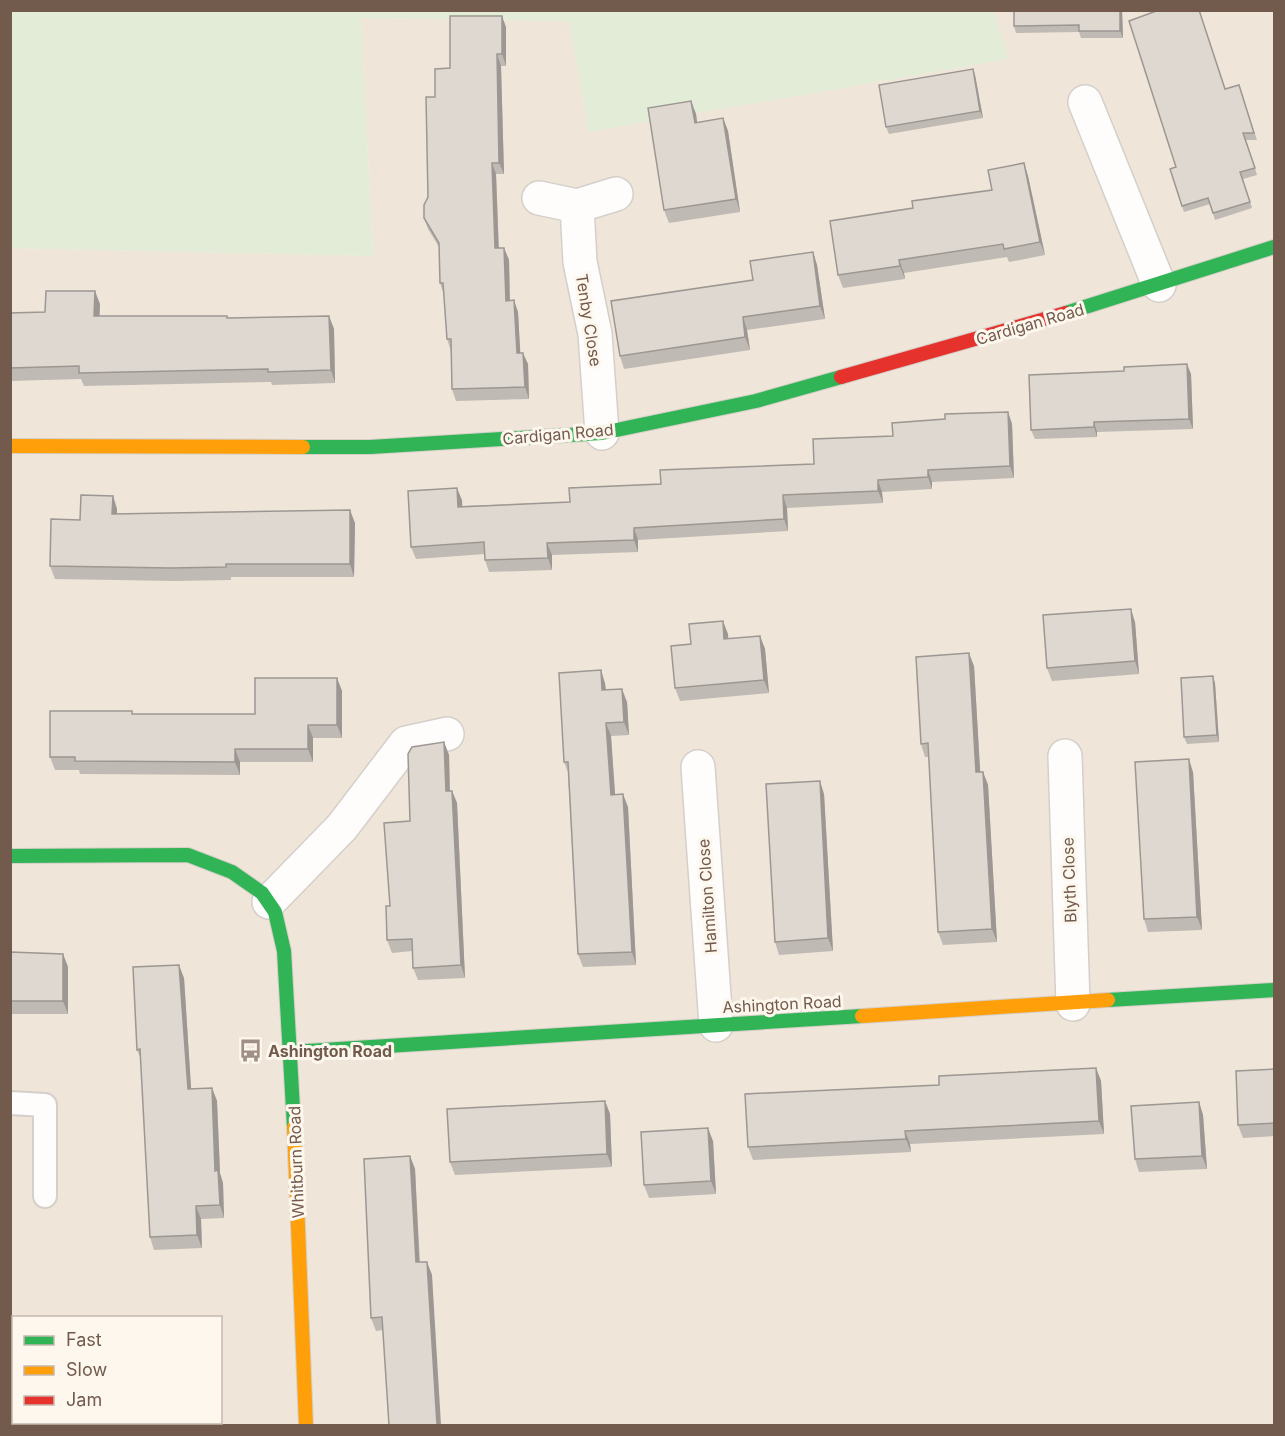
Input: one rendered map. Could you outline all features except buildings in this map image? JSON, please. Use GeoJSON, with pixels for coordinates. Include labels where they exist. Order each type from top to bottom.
{"type":"FeatureCollection","features":[{"type":"Feature","properties":{"kind":"street"},"geometry":{"type":"LineString","coordinates":[[1085,102],[1159,285]]}},
{"type":"Feature","properties":{"kind":"street"},"geometry":{"type":"LineString","coordinates":[[539,198],[577,206],[616,194]]}},
{"type":"Feature","properties":{"kind":"street","name":"Tenby Close"},"geometry":{"type":"LineString","coordinates":[[577,206],[580,262],[595,334],[602,433]]}},
{"type":"Feature","properties":{"kind":"street","name":"Cardigan Road"},"geometry":{"type":"LineString","coordinates":[[10,446],[370,447],[602,433],[756,401],[1018,328],[1275,247]]}},
{"type":"Feature","properties":{"kind":"street"},"geometry":{"type":"LineString","coordinates":[[269,902],[342,827],[406,742],[447,734]]}},
{"type":"Feature","properties":{"kind":"street","name":"Blyth Close"},"geometry":{"type":"LineString","coordinates":[[1065,756],[1073,1004]]}},
{"type":"Feature","properties":{"kind":"street","name":"Hamilton Close"},"geometry":{"type":"LineString","coordinates":[[698,768],[716,1025]]}},
{"type":"Feature","properties":{"kind":"street","name":"Whitburn Road"},"geometry":{"type":"LineString","coordinates":[[10,856],[188,855],[229,869],[269,902],[279,925],[284,949],[291,1052],[306,1425]]}},
{"type":"Feature","properties":{"kind":"street","name":"Ashington Road"},"geometry":{"type":"LineString","coordinates":[[291,1052],[1275,990]]}},
{"type":"Feature","properties":{"kind":"lane"},"geometry":{"type":"LineString","coordinates":[[10,1103],[45,1105],[45,1196]]}},
{"type":"Feature","properties":{"kind":"shaded area"},"geometry":{"type":"Polygon","coordinates":[[[993,11],[1274,11],[1274,1425],[11,1426],[11,248],[373,256],[361,18],[569,21],[589,132],[1009,59],[993,11]]]}},
{"type":"Feature","properties":{"kind":"green space"},"geometry":{"type":"Polygon","coordinates":[[[993,10],[1009,59],[589,132],[569,21],[361,18],[373,256],[11,248],[11,11],[993,10]]]}},
{"type":"Feature","properties":{"kind":"traffic: fast"},"geometry":{"type":"LineString","coordinates":[[1066,313],[1274,247]]}},
{"type":"Feature","properties":{"kind":"traffic: fast"},"geometry":{"type":"LineString","coordinates":[[303,447],[370,447],[602,433],[756,401],[841,377]]}},
{"type":"Feature","properties":{"kind":"traffic: fast"},"geometry":{"type":"LineString","coordinates":[[10,856],[188,855],[232,872],[262,893],[275,912],[284,951],[294,1127]]}},
{"type":"Feature","properties":{"kind":"traffic: fast"},"geometry":{"type":"LineString","coordinates":[[1108,1000],[1274,990]]}},
{"type":"Feature","properties":{"kind":"traffic: fast"},"geometry":{"type":"LineString","coordinates":[[291,1052],[862,1016]]}},
{"type":"Feature","properties":{"kind":"traffic: slow"},"geometry":{"type":"LineString","coordinates":[[10,446],[303,447]]}},
{"type":"Feature","properties":{"kind":"traffic: slow"},"geometry":{"type":"LineString","coordinates":[[862,1016],[1108,1000]]}},
{"type":"Feature","properties":{"kind":"traffic: slow"},"geometry":{"type":"LineString","coordinates":[[294,1127],[306,1426]]}},
{"type":"Feature","properties":{"kind":"traffic: jam"},"geometry":{"type":"LineString","coordinates":[[841,377],[1066,313]]}},
{"type":"Feature","properties":{"kind":"place","name":"Ashington Road"},"geometry":{"type":"Point","coordinates":[250,1051]}}]}
